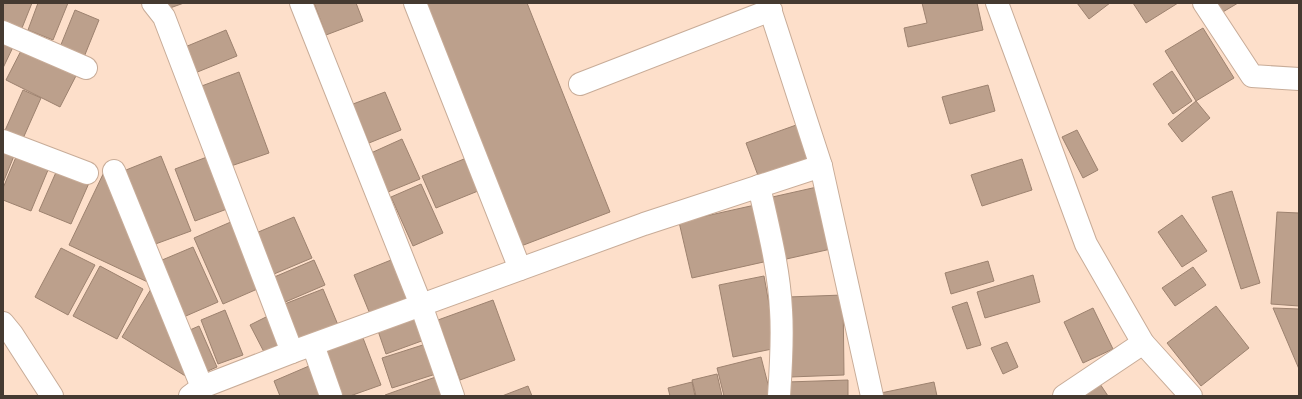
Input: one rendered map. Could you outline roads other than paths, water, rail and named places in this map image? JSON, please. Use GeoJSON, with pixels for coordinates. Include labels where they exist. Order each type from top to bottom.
{"type":"FeatureCollection","features":[{"type":"Feature","properties":{"kind":"street"},"geometry":{"type":"LineString","coordinates":[[153,3],[164,17],[292,352]]}},
{"type":"Feature","properties":{"kind":"street"},"geometry":{"type":"LineString","coordinates":[[301,3],[421,305],[453,396]]}},
{"type":"Feature","properties":{"kind":"street"},"geometry":{"type":"LineString","coordinates":[[415,3],[520,269]]}},
{"type":"Feature","properties":{"kind":"street"},"geometry":{"type":"LineString","coordinates":[[997,3],[1086,244],[1143,343],[1191,396]]}},
{"type":"Feature","properties":{"kind":"street"},"geometry":{"type":"LineString","coordinates":[[1204,3],[1252,76],[1299,79]]}},
{"type":"Feature","properties":{"kind":"street"},"geometry":{"type":"LineString","coordinates":[[580,84],[770,7],[821,166],[872,396]]}},
{"type":"Feature","properties":{"kind":"street"},"geometry":{"type":"LineString","coordinates":[[3,32],[86,68]]}},
{"type":"Feature","properties":{"kind":"street"},"geometry":{"type":"LineString","coordinates":[[3,141],[87,173]]}},
{"type":"Feature","properties":{"kind":"street"},"geometry":{"type":"LineString","coordinates":[[114,171],[196,392],[292,352],[644,224],[821,166]]}},
{"type":"Feature","properties":{"kind":"street"},"geometry":{"type":"LineString","coordinates":[[759,186],[776,267],[781,310],[782,350],[779,396]]}},
{"type":"Feature","properties":{"kind":"street"},"geometry":{"type":"LineString","coordinates":[[3,323],[12,334],[52,396]]}},
{"type":"Feature","properties":{"kind":"street"},"geometry":{"type":"LineString","coordinates":[[1064,396],[1143,343]]}},
{"type":"Feature","properties":{"kind":"street"},"geometry":{"type":"LineString","coordinates":[[314,345],[331,396]]}}]}
